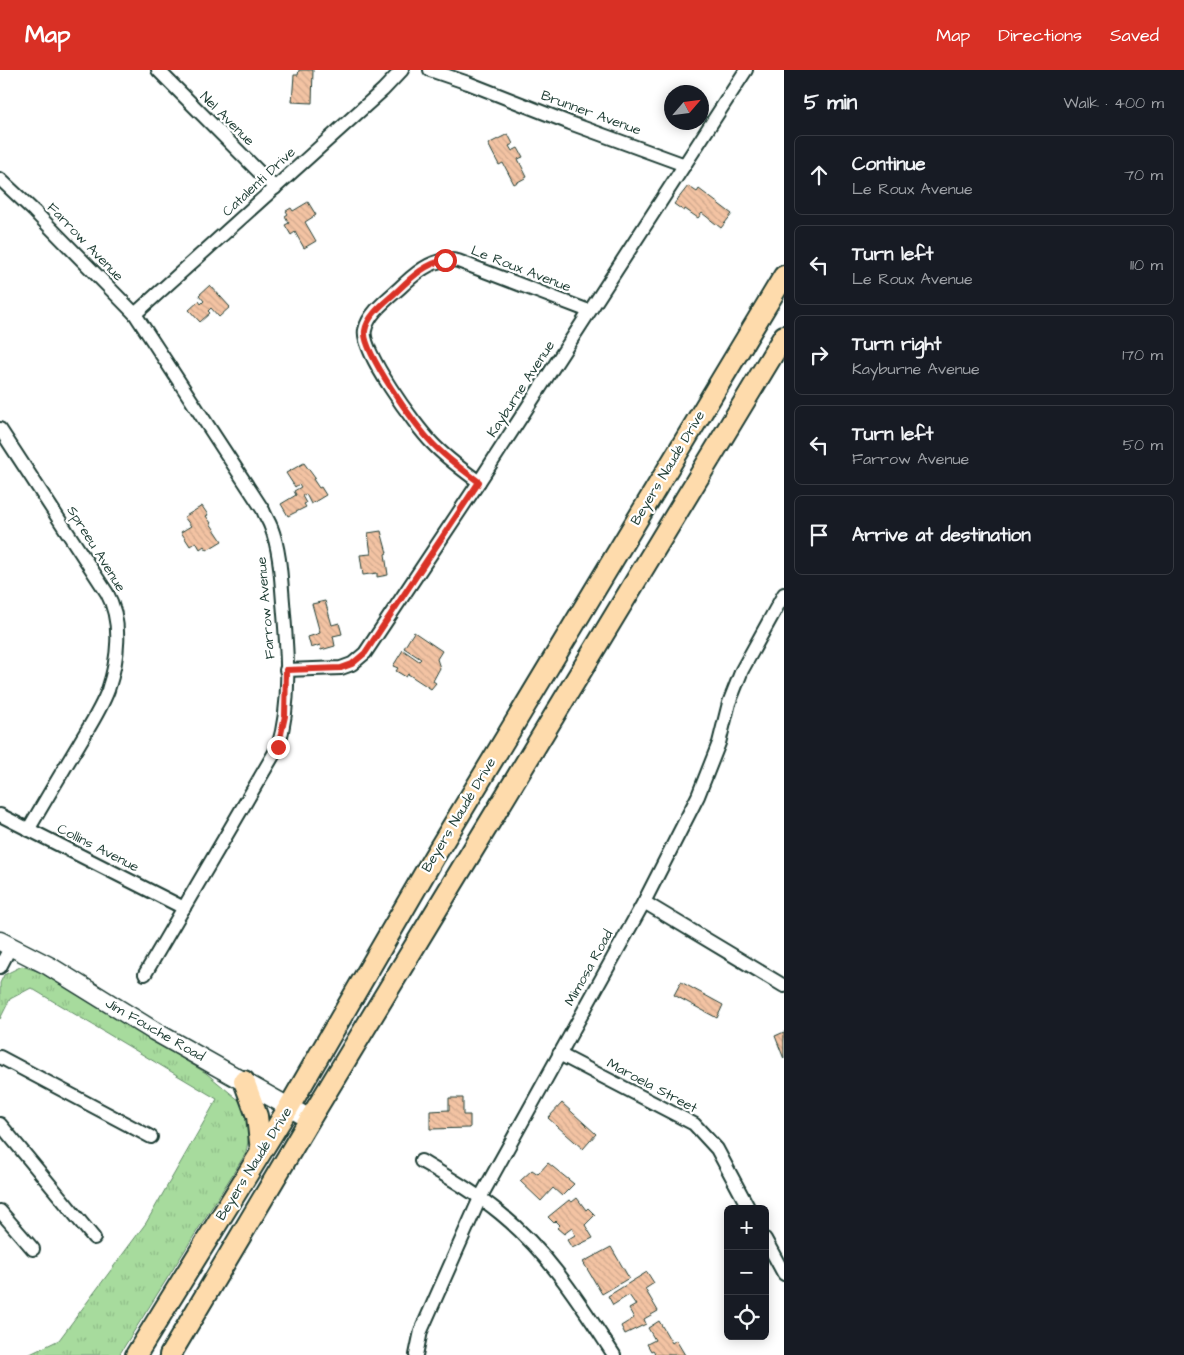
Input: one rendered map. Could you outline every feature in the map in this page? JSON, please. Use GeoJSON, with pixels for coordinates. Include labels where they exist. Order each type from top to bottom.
{"type":"FeatureCollection","features":[{"type":"Feature","properties":{"kind":"main road","name":"Beyers Naudé Drive"},"geometry":{"type":"LineString","coordinates":[[136,1355],[289,1107],[439,848],[784,276]]}},
{"type":"Feature","properties":{"kind":"main road","name":"Beyers Naudé Drive"},"geometry":{"type":"LineString","coordinates":[[170,1355],[310,1119],[784,336]]}},
{"type":"Feature","properties":{"kind":"main road"},"geometry":{"type":"LineString","coordinates":[[244,1081],[257,1116],[261,1151]]}},
{"type":"Feature","properties":{"kind":"street","name":"Nel Avenue"},"geometry":{"type":"LineString","coordinates":[[158,70],[275,188]]}},
{"type":"Feature","properties":{"kind":"street","name":"Catalenti Drive"},"geometry":{"type":"LineString","coordinates":[[135,314],[383,90],[402,70]]}},
{"type":"Feature","properties":{"kind":"street","name":"Brunner Avenue"},"geometry":{"type":"LineString","coordinates":[[430,70],[685,165]]}},
{"type":"Feature","properties":{"kind":"street","name":"Kayburne Avenue"},"geometry":{"type":"LineString","coordinates":[[286,670],[341,668],[352,664],[365,653],[479,482],[746,70]]}},
{"type":"Feature","properties":{"kind":"street","name":"Farrow Avenue"},"geometry":{"type":"LineString","coordinates":[[0,179],[135,314],[262,510],[271,528],[280,572],[286,640],[286,670],[285,716],[278,747],[145,974]]}},
{"type":"Feature","properties":{"kind":"street","name":"Le Roux Avenue"},"geometry":{"type":"LineString","coordinates":[[479,482],[432,443],[398,397],[372,357],[367,345],[364,336],[365,328],[369,321],[375,312],[410,279],[431,264],[445,260],[458,261],[590,310]]}},
{"type":"Feature","properties":{"kind":"street","name":"Spreeu Avenue"},"geometry":{"type":"LineString","coordinates":[[0,429],[107,593],[113,604],[117,620],[115,655],[108,691],[28,830]]}},
{"type":"Feature","properties":{"kind":"street","name":"Mimosa Road"},"geometry":{"type":"LineString","coordinates":[[416,1355],[421,1331],[480,1198],[644,902],[698,796],[719,742],[729,703],[742,670],[784,594]]}},
{"type":"Feature","properties":{"kind":"street","name":"Collins Avenue"},"geometry":{"type":"LineString","coordinates":[[0,815],[184,908]]}},
{"type":"Feature","properties":{"kind":"street"},"geometry":{"type":"LineString","coordinates":[[644,902],[784,986]]}},
{"type":"Feature","properties":{"kind":"street","name":"Jim Fouche Road"},"geometry":{"type":"LineString","coordinates":[[5,944],[49,966],[154,1031],[310,1119]]}},
{"type":"Feature","properties":{"kind":"street"},"geometry":{"type":"LineString","coordinates":[[0,967],[5,944]]}},
{"type":"Feature","properties":{"kind":"street","name":"Maroela Street"},"geometry":{"type":"LineString","coordinates":[[559,1054],[694,1124],[717,1149],[747,1205]]}},
{"type":"Feature","properties":{"kind":"street"},"geometry":{"type":"LineString","coordinates":[[0,1057],[151,1137]]}},
{"type":"Feature","properties":{"kind":"street"},"geometry":{"type":"LineString","coordinates":[[0,1124],[94,1238]]}},
{"type":"Feature","properties":{"kind":"street"},"geometry":{"type":"LineString","coordinates":[[421,1160],[480,1198],[501,1214],[532,1243],[565,1281],[614,1355]]}},
{"type":"Feature","properties":{"kind":"street"},"geometry":{"type":"LineString","coordinates":[[0,1211],[33,1249]]}},
{"type":"Feature","properties":{"kind":"street"},"geometry":{"type":"LineString","coordinates":[[769,1246],[784,1274]]}},
{"type":"Feature","properties":{"kind":"green space"},"geometry":{"type":"Polygon","coordinates":[[[22,966],[40,972],[206,1073],[241,1102],[251,1123],[246,1153],[119,1355],[28,1355],[59,1340],[146,1223],[217,1099],[31,988],[10,999],[0,1019],[0,983],[4,975],[22,966]]]}},
{"type":"Feature","properties":{"kind":"building"},"geometry":{"type":"Polygon","coordinates":[[[299,70],[313,70],[312,103],[292,102],[294,75],[298,75],[299,70]]]}},
{"type":"Feature","properties":{"kind":"building"},"geometry":{"type":"Polygon","coordinates":[[[508,134],[513,144],[509,146],[512,151],[518,148],[523,157],[518,159],[527,177],[514,184],[503,163],[499,165],[488,144],[508,134]]]}},
{"type":"Feature","properties":{"kind":"building"},"geometry":{"type":"Polygon","coordinates":[[[688,186],[697,192],[699,189],[732,214],[721,228],[702,213],[698,218],[674,204],[688,186]]]}},
{"type":"Feature","properties":{"kind":"building"},"geometry":{"type":"Polygon","coordinates":[[[308,202],[316,215],[305,222],[316,241],[304,248],[295,232],[291,235],[285,225],[289,223],[285,216],[288,214],[286,211],[291,208],[293,211],[308,202]]]}},
{"type":"Feature","properties":{"kind":"building"},"geometry":{"type":"Polygon","coordinates":[[[210,285],[230,307],[219,317],[211,308],[208,311],[210,313],[200,322],[189,310],[199,301],[201,304],[204,301],[199,295],[210,285]]]}},
{"type":"Feature","properties":{"kind":"building"},"geometry":{"type":"Polygon","coordinates":[[[304,463],[315,478],[313,479],[319,488],[321,487],[326,495],[311,504],[306,494],[302,496],[306,507],[288,516],[281,504],[296,495],[294,491],[301,487],[299,484],[295,487],[286,473],[304,463]]]}},
{"type":"Feature","properties":{"kind":"building"},"geometry":{"type":"Polygon","coordinates":[[[202,506],[222,541],[207,550],[204,546],[200,549],[196,542],[190,546],[181,532],[191,526],[184,517],[202,506]]]}},
{"type":"Feature","properties":{"kind":"building"},"geometry":{"type":"Polygon","coordinates":[[[381,531],[387,553],[385,554],[388,575],[377,577],[377,573],[363,575],[360,555],[371,554],[368,533],[381,531]]]}},
{"type":"Feature","properties":{"kind":"building"},"geometry":{"type":"Polygon","coordinates":[[[325,601],[332,625],[339,623],[342,634],[333,636],[335,646],[321,650],[320,645],[311,648],[308,637],[320,633],[312,604],[325,601]]]}},
{"type":"Feature","properties":{"kind":"building"},"geometry":{"type":"Polygon","coordinates":[[[414,632],[442,651],[437,659],[440,668],[433,681],[436,683],[431,689],[408,674],[406,677],[396,671],[398,668],[393,666],[403,650],[419,661],[421,659],[404,648],[414,632]]]}},
{"type":"Feature","properties":{"kind":"building"},"geometry":{"type":"Polygon","coordinates":[[[681,982],[723,1005],[717,1018],[674,995],[681,982]]]}},
{"type":"Feature","properties":{"kind":"building"},"geometry":{"type":"Polygon","coordinates":[[[784,1032],[784,1059],[775,1036],[784,1032]]]}},
{"type":"Feature","properties":{"kind":"building"},"geometry":{"type":"Polygon","coordinates":[[[449,1098],[463,1098],[463,1115],[470,1115],[470,1128],[430,1129],[430,1111],[449,1110],[449,1098]]]}},
{"type":"Feature","properties":{"kind":"building"},"geometry":{"type":"Polygon","coordinates":[[[562,1103],[596,1134],[583,1149],[548,1118],[562,1103]]]}},
{"type":"Feature","properties":{"kind":"building"},"geometry":{"type":"Polygon","coordinates":[[[548,1163],[574,1184],[562,1196],[553,1188],[541,1201],[520,1181],[532,1170],[538,1174],[548,1163]]]}},
{"type":"Feature","properties":{"kind":"building"},"geometry":{"type":"Polygon","coordinates":[[[577,1198],[586,1210],[588,1208],[595,1215],[585,1225],[593,1238],[572,1248],[567,1240],[575,1235],[572,1228],[564,1234],[557,1228],[560,1225],[556,1221],[554,1223],[548,1217],[569,1200],[572,1202],[577,1198]]]}},
{"type":"Feature","properties":{"kind":"building"},"geometry":{"type":"Polygon","coordinates":[[[611,1247],[629,1278],[602,1294],[583,1262],[611,1247]]]}},
{"type":"Feature","properties":{"kind":"building"},"geometry":{"type":"Polygon","coordinates":[[[647,1272],[654,1283],[645,1289],[658,1311],[644,1319],[646,1324],[625,1334],[621,1326],[634,1318],[629,1309],[636,1305],[629,1295],[613,1305],[608,1296],[647,1272]]]}},
{"type":"Feature","properties":{"kind":"building"},"geometry":{"type":"Polygon","coordinates":[[[659,1321],[672,1343],[676,1340],[685,1355],[652,1355],[655,1353],[653,1350],[651,1351],[647,1344],[655,1340],[648,1328],[659,1321]]]}},
{"type":"Feature","properties":{"kind":"route"},"geometry":{"type":"LineString","coordinates":[[278,747],[285,716],[286,670],[341,668],[352,664],[365,653],[479,482],[441,452],[421,430],[372,357],[364,336],[365,328],[375,312],[410,279],[431,264],[445,260]]}}]}
